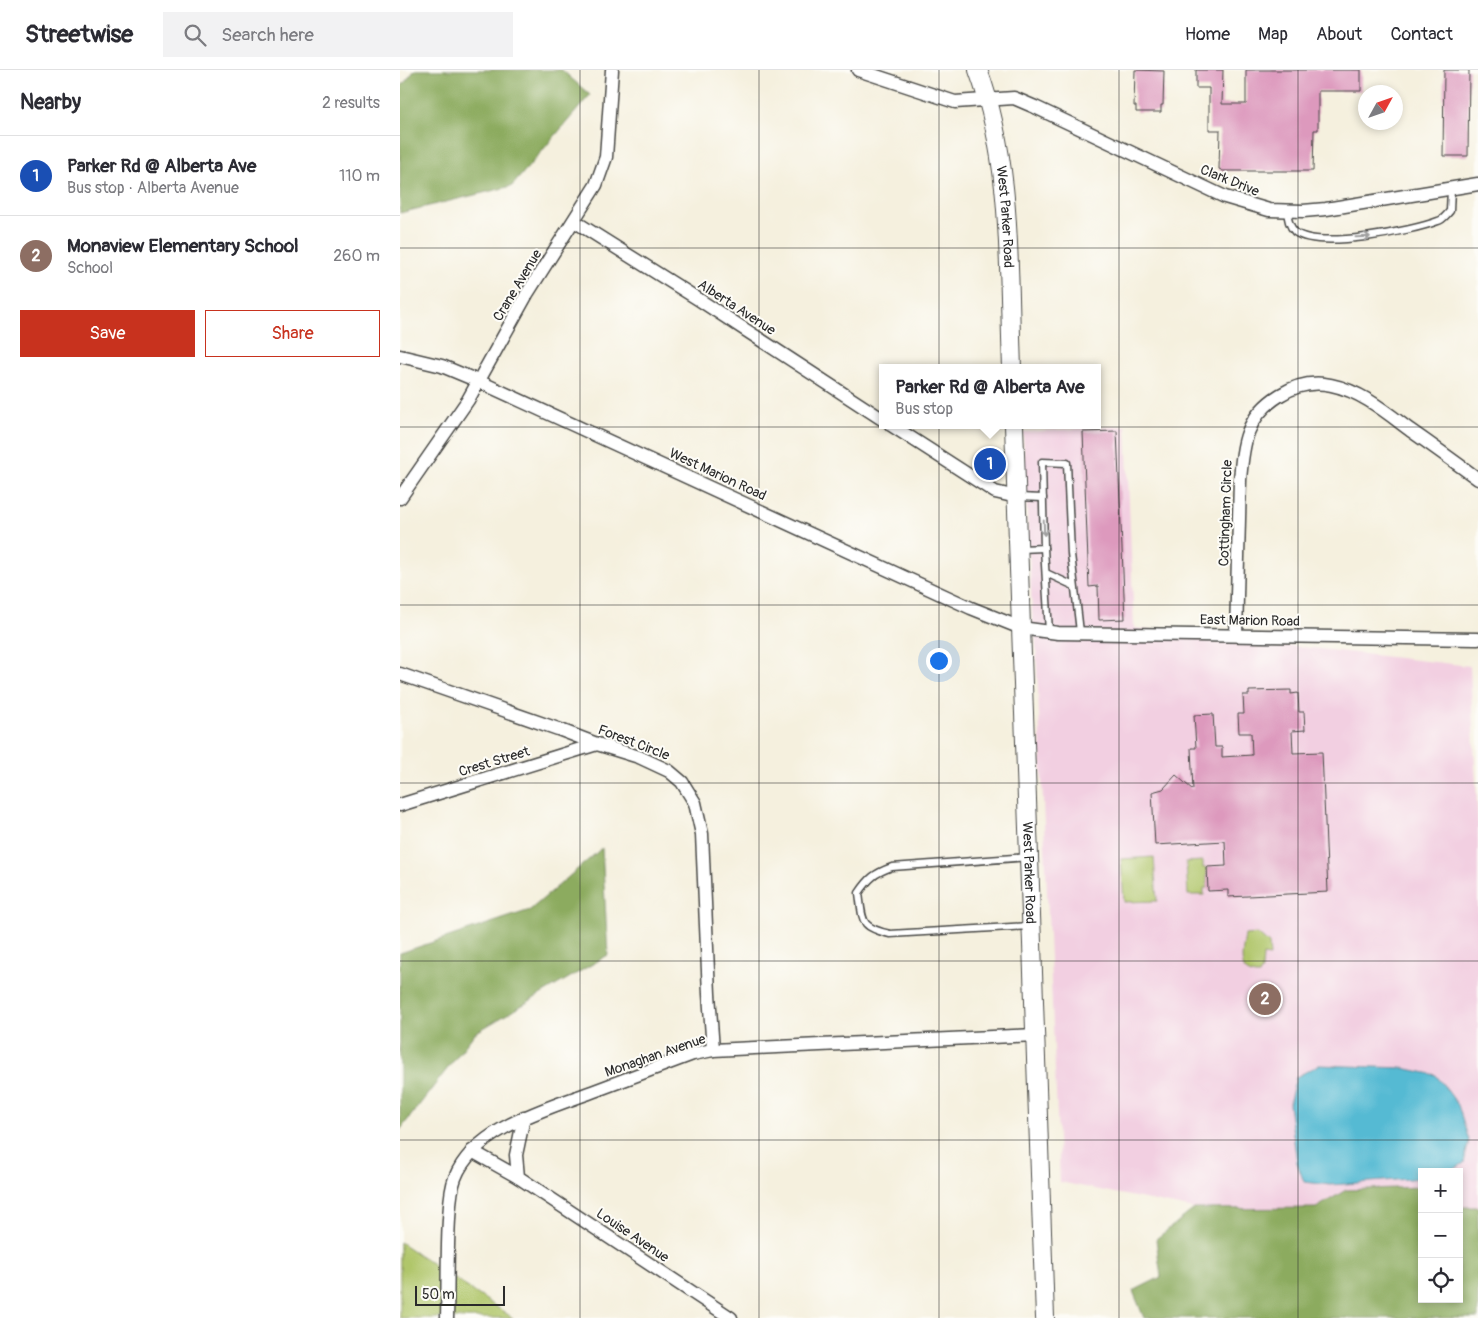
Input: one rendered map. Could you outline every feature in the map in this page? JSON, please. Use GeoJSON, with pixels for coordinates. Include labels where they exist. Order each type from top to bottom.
{"type":"FeatureCollection","features":[{"type":"Feature","properties":{"kind":"street","name":"Crane Avenue"},"geometry":{"type":"LineString","coordinates":[[400,498],[468,400],[528,294],[596,185],[602,171],[608,141],[612,70]]}},
{"type":"Feature","properties":{"kind":"street","name":"Clark Drive"},"geometry":{"type":"LineString","coordinates":[[858,70],[956,102],[1014,98],[1225,197],[1254,206],[1287,211],[1326,209],[1478,184]]}},
{"type":"Feature","properties":{"kind":"street","name":"West Parker Road"},"geometry":{"type":"LineString","coordinates":[[978,70],[996,136],[1006,207],[1012,364]]}},
{"type":"Feature","properties":{"kind":"street","name":"Alberta Avenue"},"geometry":{"type":"LineString","coordinates":[[574,221],[698,299],[879,418]]}},
{"type":"Feature","properties":{"kind":"street","name":"West Marion Road"},"geometry":{"type":"LineString","coordinates":[[400,356],[442,366],[971,608],[1021,628]]}},
{"type":"Feature","properties":{"kind":"street","name":"Cottingham Circle"},"geometry":{"type":"LineString","coordinates":[[1236,635],[1242,454],[1250,425],[1256,415],[1271,400],[1287,390],[1306,384],[1331,384],[1343,388],[1375,404],[1478,479]]}},
{"type":"Feature","properties":{"kind":"street"},"geometry":{"type":"LineString","coordinates":[[897,429],[995,492],[1017,497]]}},
{"type":"Feature","properties":{"kind":"street","name":"West Parker Road"},"geometry":{"type":"LineString","coordinates":[[1014,429],[1045,1318]]}},
{"type":"Feature","properties":{"kind":"street","name":"East Marion Road"},"geometry":{"type":"LineString","coordinates":[[1021,628],[1049,632],[1478,640]]}},
{"type":"Feature","properties":{"kind":"street","name":"Forest Circle"},"geometry":{"type":"LineString","coordinates":[[400,674],[639,757],[669,771],[682,782],[695,803],[702,834],[708,994],[713,1050]]}},
{"type":"Feature","properties":{"kind":"street","name":"Crest Street"},"geometry":{"type":"LineString","coordinates":[[400,805],[597,744]]}},
{"type":"Feature","properties":{"kind":"street","name":"Monaghan Avenue"},"geometry":{"type":"LineString","coordinates":[[447,1318],[451,1194],[454,1179],[472,1151],[494,1134],[524,1117],[693,1054],[713,1050],[1035,1035]]}},
{"type":"Feature","properties":{"kind":"street"},"geometry":{"type":"LineString","coordinates":[[518,1177],[516,1155],[524,1117]]}},
{"type":"Feature","properties":{"kind":"street","name":"Louise Avenue"},"geometry":{"type":"LineString","coordinates":[[472,1151],[518,1177],[731,1318]]}},
{"type":"Feature","properties":{"kind":"lane"},"geometry":{"type":"LineString","coordinates":[[1287,211],[1288,222],[1296,232],[1315,239],[1373,237],[1440,221],[1450,211],[1451,189]]}},
{"type":"Feature","properties":{"kind":"lane"},"geometry":{"type":"LineString","coordinates":[[1049,632],[1044,548],[1042,462],[1067,463],[1074,586],[1080,632]]}},
{"type":"Feature","properties":{"kind":"lane"},"geometry":{"type":"LineString","coordinates":[[1017,497],[1043,498]]}},
{"type":"Feature","properties":{"kind":"lane"},"geometry":{"type":"LineString","coordinates":[[1018,549],[1044,548]]}},
{"type":"Feature","properties":{"kind":"lane"},"geometry":{"type":"LineString","coordinates":[[1046,573],[1074,586]]}},
{"type":"Feature","properties":{"kind":"lane"},"geometry":{"type":"LineString","coordinates":[[1029,857],[892,867],[881,871],[868,880],[859,893],[863,920],[871,929],[890,934],[1031,926]]}},
{"type":"Feature","properties":{"kind":"shaded area"},"geometry":{"type":"Polygon","coordinates":[[[1126,426],[1134,628],[1470,666],[1478,826],[1478,1207],[1463,1207],[1463,1168],[1418,1168],[1418,1187],[1346,1190],[1316,1208],[1194,1209],[1060,1182],[1036,645],[1035,630],[1033,630],[1023,432],[1101,429],[1101,427],[1126,426]]]}},
{"type":"Feature","properties":{"kind":"green space"},"geometry":{"type":"Polygon","coordinates":[[[415,70],[562,70],[590,95],[512,186],[400,213],[400,88],[415,70]]]}},
{"type":"Feature","properties":{"kind":"green space"},"geometry":{"type":"Polygon","coordinates":[[[602,848],[608,955],[475,1033],[400,1130],[400,953],[530,910],[602,848]]]}},
{"type":"Feature","properties":{"kind":"green space"},"geometry":{"type":"Polygon","coordinates":[[[1154,857],[1157,901],[1124,902],[1121,859],[1154,857]]]}},
{"type":"Feature","properties":{"kind":"green space"},"geometry":{"type":"Polygon","coordinates":[[[1203,861],[1203,868],[1207,868],[1207,888],[1204,888],[1204,895],[1188,895],[1186,862],[1203,861]]]}},
{"type":"Feature","properties":{"kind":"green space"},"geometry":{"type":"Polygon","coordinates":[[[1258,934],[1269,944],[1270,956],[1263,955],[1262,970],[1259,975],[1246,971],[1242,961],[1245,935],[1258,934]]]}},
{"type":"Feature","properties":{"kind":"green space"},"geometry":{"type":"Polygon","coordinates":[[[1418,1187],[1418,1303],[1463,1303],[1463,1207],[1478,1207],[1478,1318],[1144,1318],[1133,1291],[1161,1277],[1156,1239],[1194,1209],[1316,1208],[1346,1190],[1418,1187]]]}},
{"type":"Feature","properties":{"kind":"green space"},"geometry":{"type":"Polygon","coordinates":[[[400,1242],[513,1318],[400,1318],[400,1242]]]}},
{"type":"Feature","properties":{"kind":"water"},"geometry":{"type":"Polygon","coordinates":[[[1319,1065],[1403,1068],[1436,1075],[1458,1105],[1469,1140],[1464,1163],[1456,1168],[1418,1168],[1418,1178],[1331,1185],[1304,1182],[1297,1163],[1289,1104],[1296,1077],[1319,1065]]]}},
{"type":"Feature","properties":{"kind":"building"},"geometry":{"type":"Polygon","coordinates":[[[1135,70],[1164,71],[1161,112],[1136,112],[1136,106],[1134,106],[1135,70]]]}},
{"type":"Feature","properties":{"kind":"building"},"geometry":{"type":"Polygon","coordinates":[[[1196,70],[1223,70],[1222,104],[1246,104],[1246,70],[1361,70],[1361,85],[1358,85],[1358,91],[1318,91],[1318,130],[1314,130],[1313,171],[1223,171],[1219,169],[1220,130],[1209,130],[1209,88],[1196,88],[1196,70]]]}},
{"type":"Feature","properties":{"kind":"building"},"geometry":{"type":"Polygon","coordinates":[[[1444,70],[1469,70],[1468,156],[1443,156],[1444,70]]]}},
{"type":"Feature","properties":{"kind":"building"},"geometry":{"type":"Polygon","coordinates":[[[1117,431],[1125,619],[1099,620],[1098,586],[1089,587],[1083,432],[1117,431]]]}},
{"type":"Feature","properties":{"kind":"building"},"geometry":{"type":"Polygon","coordinates":[[[1291,690],[1291,694],[1298,693],[1299,712],[1304,712],[1305,730],[1292,731],[1293,753],[1322,752],[1328,892],[1228,897],[1228,890],[1208,891],[1207,867],[1226,866],[1225,841],[1155,845],[1152,792],[1163,789],[1176,775],[1193,790],[1191,748],[1196,748],[1194,715],[1213,714],[1215,747],[1222,747],[1222,757],[1252,755],[1251,733],[1239,733],[1238,714],[1244,714],[1243,695],[1249,695],[1249,691],[1291,690]]]}},
{"type":"Feature","properties":{"kind":"place","name":"Parker Rd @ Alberta Ave"},"geometry":{"type":"Point","coordinates":[990,464]}},
{"type":"Feature","properties":{"kind":"place","name":"Monaview Elementary School"},"geometry":{"type":"Point","coordinates":[1265,999]}}]}
